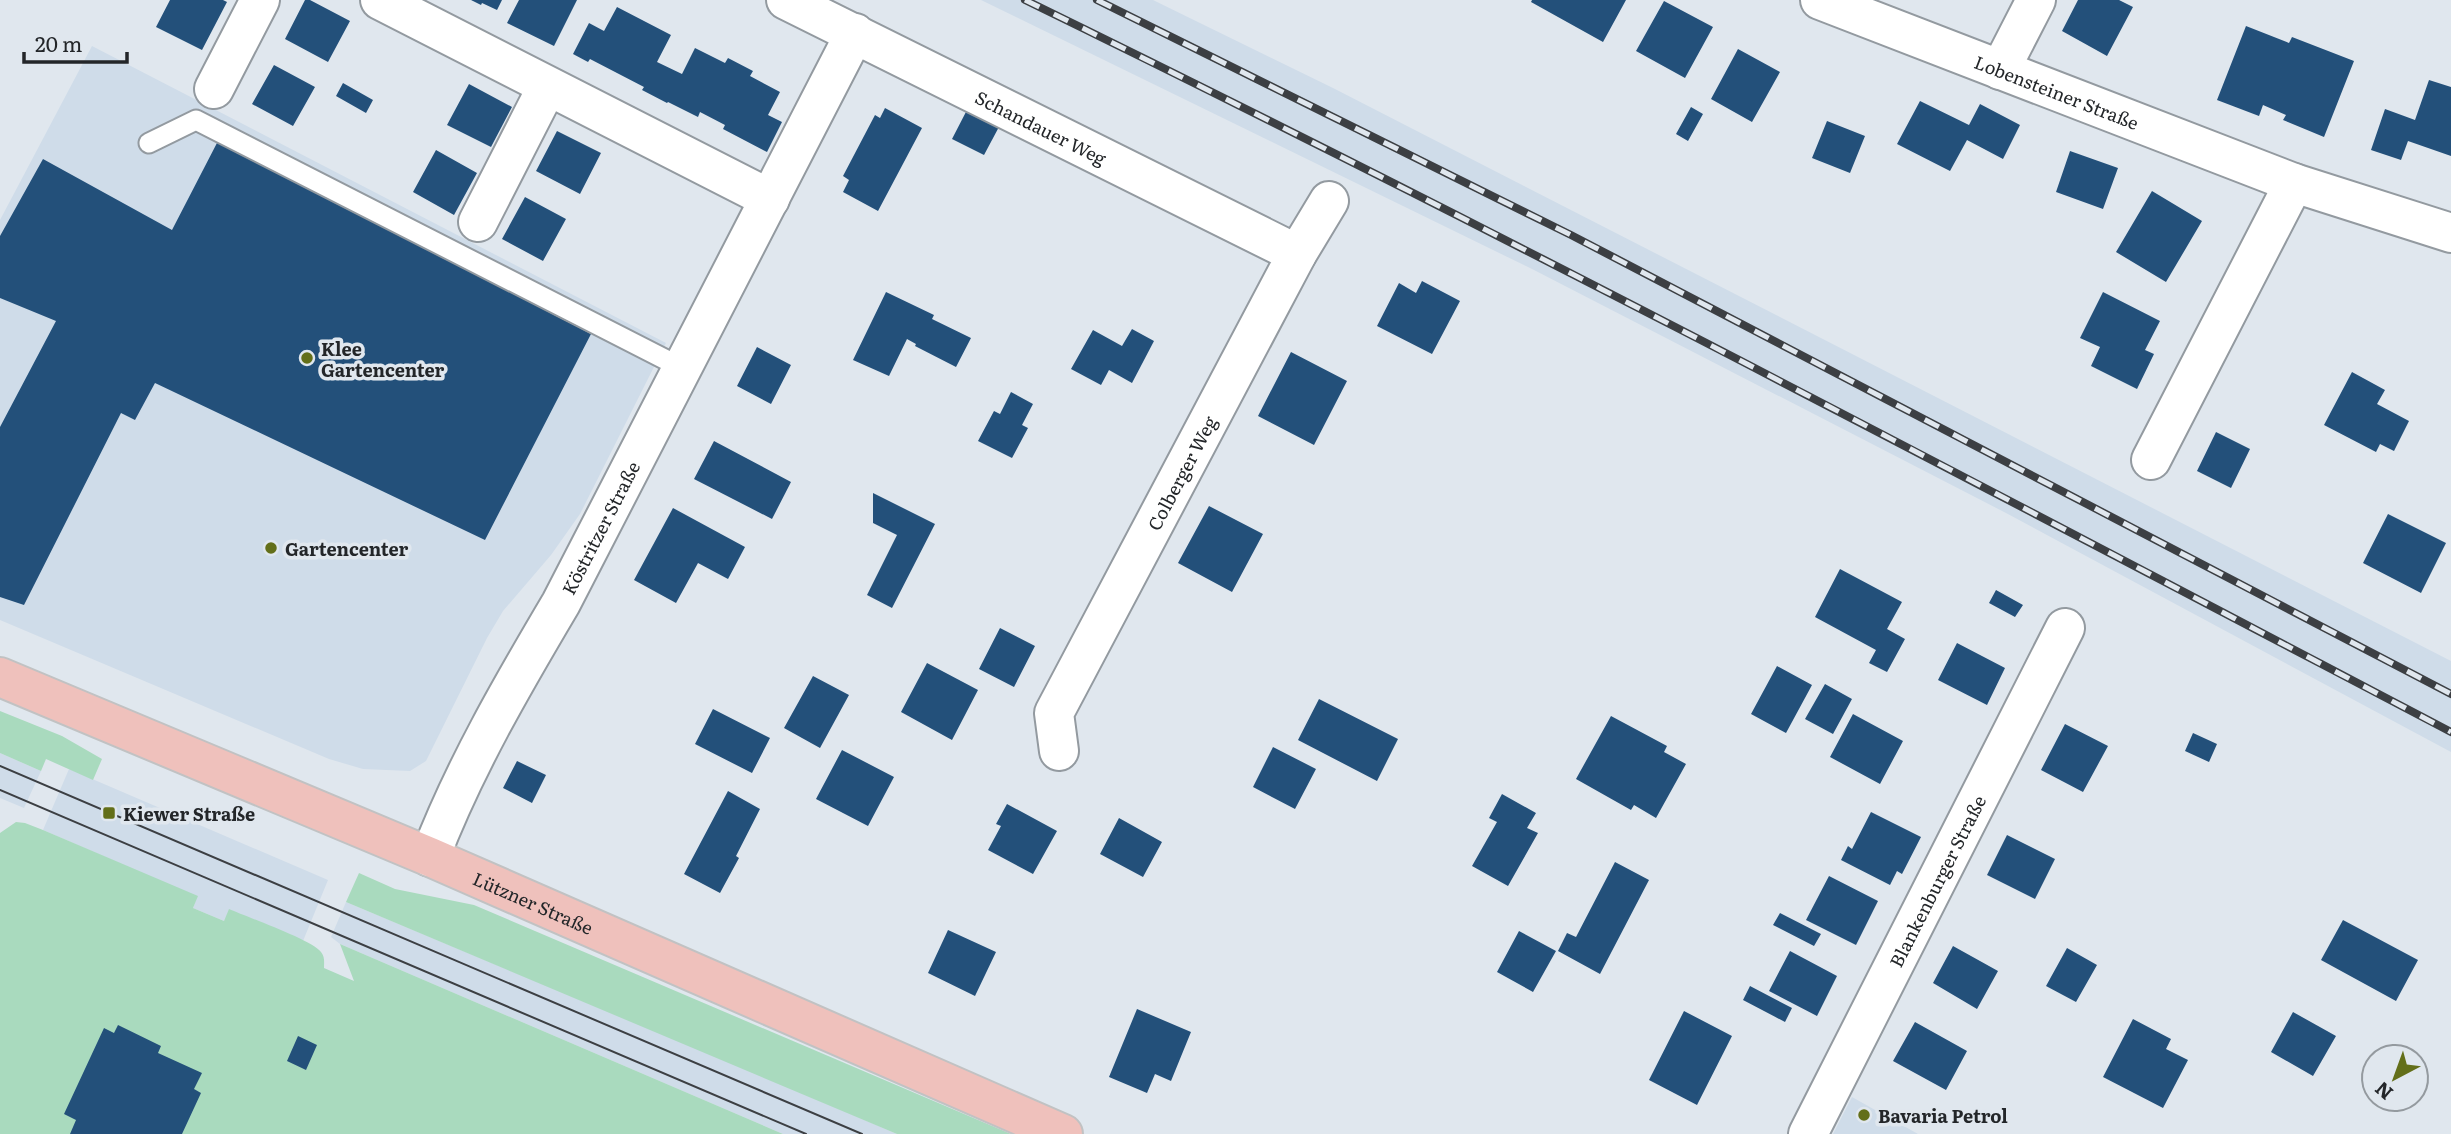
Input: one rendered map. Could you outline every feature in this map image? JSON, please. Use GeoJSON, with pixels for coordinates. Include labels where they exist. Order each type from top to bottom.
{"type":"FeatureCollection","features":[{"type":"Feature","properties":{"kind":"main road","name":"Lützner Straße"},"geometry":{"type":"LineString","coordinates":[[0,677],[430,857],[1063,1134]]}},
{"type":"Feature","properties":{"kind":"street"},"geometry":{"type":"LineString","coordinates":[[214,89],[260,0]]}},
{"type":"Feature","properties":{"kind":"street"},"geometry":{"type":"LineString","coordinates":[[380,0],[770,199]]}},
{"type":"Feature","properties":{"kind":"street","name":"Schandauer Weg"},"geometry":{"type":"LineString","coordinates":[[786,0],[1297,254]]}},
{"type":"Feature","properties":{"kind":"street","name":"Lobensteiner Straße"},"geometry":{"type":"LineString","coordinates":[[1820,0],[2294,183],[2451,233]]}},
{"type":"Feature","properties":{"kind":"street"},"geometry":{"type":"LineString","coordinates":[[2000,70],[2036,0]]}},
{"type":"Feature","properties":{"kind":"street","name":"Köstritzer Straße"},"geometry":{"type":"LineString","coordinates":[[430,857],[455,796],[525,663],[561,603],[684,369],[855,33]]}},
{"type":"Feature","properties":{"kind":"street"},"geometry":{"type":"LineString","coordinates":[[478,222],[547,87]]}},
{"type":"Feature","properties":{"kind":"street"},"geometry":{"type":"LineString","coordinates":[[2151,460],[2294,183]]}},
{"type":"Feature","properties":{"kind":"street","name":"Colberger Weg"},"geometry":{"type":"LineString","coordinates":[[1059,751],[1054,713],[1297,254],[1329,201]]}},
{"type":"Feature","properties":{"kind":"street","name":"Blankenburger Straße"},"geometry":{"type":"LineString","coordinates":[[1808,1134],[2065,628]]}},
{"type":"Feature","properties":{"kind":"lane"},"geometry":{"type":"LineString","coordinates":[[149,143],[196,120],[684,369]]}},
{"type":"Feature","properties":{"kind":"shaded area"},"geometry":{"type":"Polygon","coordinates":[[[981,0],[1153,0],[1333,88],[2451,661],[2451,752],[2006,513],[1534,270],[981,0]]]}},
{"type":"Feature","properties":{"kind":"shaded area"},"geometry":{"type":"Polygon","coordinates":[[[92,46],[666,343],[580,514],[551,555],[503,611],[426,761],[410,771],[363,769],[329,759],[0,620],[0,220],[92,46]]]}},
{"type":"Feature","properties":{"kind":"shaded area"},"geometry":{"type":"Polygon","coordinates":[[[0,753],[41,771],[24,808],[0,798],[0,753]]]}},
{"type":"Feature","properties":{"kind":"shaded area"},"geometry":{"type":"Polygon","coordinates":[[[69,769],[328,880],[303,941],[230,910],[224,921],[193,908],[197,897],[43,830],[69,769]]]}},
{"type":"Feature","properties":{"kind":"shaded area"},"geometry":{"type":"Polygon","coordinates":[[[346,902],[897,1134],[783,1134],[340,944],[331,937],[346,902]]]}},
{"type":"Feature","properties":{"kind":"shaded area","name":"Bavaria Petrol"},"geometry":{"type":"Polygon","coordinates":[[[1852,1097],[1918,1134],[1833,1134],[1852,1097]]]}},
{"type":"Feature","properties":{"kind":"green space"},"geometry":{"type":"Polygon","coordinates":[[[0,711],[62,736],[102,759],[93,780],[46,759],[41,771],[0,753],[0,711]]]}},
{"type":"Feature","properties":{"kind":"green space"},"geometry":{"type":"Polygon","coordinates":[[[16,822],[43,830],[198,896],[193,908],[224,921],[229,909],[293,935],[321,952],[324,968],[354,981],[340,944],[783,1134],[0,1134],[0,833],[16,822]]]}},
{"type":"Feature","properties":{"kind":"green space"},"geometry":{"type":"Polygon","coordinates":[[[359,873],[395,889],[474,905],[1011,1134],[897,1134],[346,902],[359,873]]]}},
{"type":"Feature","properties":{"kind":"building"},"geometry":{"type":"Polygon","coordinates":[[[170,0],[227,2],[202,50],[156,27],[170,0]]]}},
{"type":"Feature","properties":{"kind":"building"},"geometry":{"type":"Polygon","coordinates":[[[305,0],[310,0],[350,21],[328,62],[285,39],[305,0]]]}},
{"type":"Feature","properties":{"kind":"building"},"geometry":{"type":"Polygon","coordinates":[[[471,0],[502,0],[497,10],[471,0]]]}},
{"type":"Feature","properties":{"kind":"building"},"geometry":{"type":"Polygon","coordinates":[[[519,0],[577,0],[554,46],[507,23],[519,0]]]}},
{"type":"Feature","properties":{"kind":"building"},"geometry":{"type":"Polygon","coordinates":[[[1626,0],[1603,42],[1531,2],[1626,0]]]}},
{"type":"Feature","properties":{"kind":"building"},"geometry":{"type":"Polygon","coordinates":[[[2078,0],[2119,0],[2133,7],[2107,56],[2062,31],[2078,0]]]}},
{"type":"Feature","properties":{"kind":"building"},"geometry":{"type":"Polygon","coordinates":[[[1664,1],[1713,27],[1685,78],[1636,51],[1664,1]]]}},
{"type":"Feature","properties":{"kind":"building"},"geometry":{"type":"Polygon","coordinates":[[[617,7],[671,35],[657,62],[682,74],[695,48],[725,63],[728,58],[753,71],[750,76],[780,92],[768,115],[782,122],[767,152],[723,129],[725,125],[700,112],[698,117],[667,103],[642,90],[644,87],[590,59],[588,62],[573,54],[589,23],[604,31],[617,7]]]}},
{"type":"Feature","properties":{"kind":"building"},"geometry":{"type":"Polygon","coordinates":[[[2246,26],[2289,43],[2292,37],[2354,61],[2324,137],[2283,120],[2286,115],[2263,105],[2259,116],[2217,100],[2246,26]]]}},
{"type":"Feature","properties":{"kind":"building"},"geometry":{"type":"Polygon","coordinates":[[[1738,49],[1780,72],[1752,122],[1711,99],[1738,49]]]}},
{"type":"Feature","properties":{"kind":"building"},"geometry":{"type":"Polygon","coordinates":[[[274,65],[315,87],[293,126],[252,104],[274,65]]]}},
{"type":"Feature","properties":{"kind":"building"},"geometry":{"type":"Polygon","coordinates":[[[2429,80],[2451,87],[2451,156],[2408,141],[2401,160],[2371,150],[2385,109],[2415,120],[2429,80]]]}},
{"type":"Feature","properties":{"kind":"building"},"geometry":{"type":"Polygon","coordinates":[[[343,83],[373,100],[366,113],[336,96],[343,83]]]}},
{"type":"Feature","properties":{"kind":"building"},"geometry":{"type":"Polygon","coordinates":[[[469,84],[512,107],[491,147],[447,125],[469,84]]]}},
{"type":"Feature","properties":{"kind":"building"},"geometry":{"type":"Polygon","coordinates":[[[1920,101],[1969,125],[1980,104],[2020,125],[2003,159],[1967,140],[1950,171],[1897,144],[1920,101]]]}},
{"type":"Feature","properties":{"kind":"building"},"geometry":{"type":"Polygon","coordinates":[[[1691,107],[1703,114],[1688,141],[1676,134],[1691,107]]]}},
{"type":"Feature","properties":{"kind":"building"},"geometry":{"type":"Polygon","coordinates":[[[885,108],[922,128],[878,211],[843,192],[849,180],[843,176],[875,115],[880,118],[885,108]]]}},
{"type":"Feature","properties":{"kind":"building"},"geometry":{"type":"Polygon","coordinates":[[[968,108],[1000,125],[984,155],[952,139],[968,108]]]}},
{"type":"Feature","properties":{"kind":"building"},"geometry":{"type":"Polygon","coordinates":[[[1827,121],[1865,136],[1850,173],[1812,158],[1827,121]]]}},
{"type":"Feature","properties":{"kind":"building"},"geometry":{"type":"Polygon","coordinates":[[[557,131],[601,153],[580,194],[536,171],[557,131]]]}},
{"type":"Feature","properties":{"kind":"building","name":"Klee Gartencenter"},"geometry":{"type":"Polygon","coordinates":[[[218,141],[591,334],[485,540],[155,383],[135,420],[121,413],[24,605],[0,597],[0,427],[56,321],[0,298],[0,236],[43,159],[172,230],[218,141]]]}},
{"type":"Feature","properties":{"kind":"building"},"geometry":{"type":"Polygon","coordinates":[[[436,150],[477,173],[454,215],[413,192],[436,150]]]}},
{"type":"Feature","properties":{"kind":"building"},"geometry":{"type":"Polygon","coordinates":[[[2070,151],[2118,168],[2103,209],[2056,192],[2070,151]]]}},
{"type":"Feature","properties":{"kind":"building"},"geometry":{"type":"Polygon","coordinates":[[[2152,191],[2202,221],[2166,282],[2116,252],[2152,191]]]}},
{"type":"Feature","properties":{"kind":"building"},"geometry":{"type":"Polygon","coordinates":[[[525,197],[566,219],[543,261],[502,239],[525,197]]]}},
{"type":"Feature","properties":{"kind":"building"},"geometry":{"type":"Polygon","coordinates":[[[1422,281],[1460,301],[1432,354],[1377,326],[1399,283],[1416,293],[1422,281]]]}},
{"type":"Feature","properties":{"kind":"building"},"geometry":{"type":"Polygon","coordinates":[[[886,292],[934,315],[932,319],[971,338],[956,367],[915,346],[916,344],[907,339],[889,376],[853,360],[886,292]]]}},
{"type":"Feature","properties":{"kind":"building"},"geometry":{"type":"Polygon","coordinates":[[[2103,292],[2160,321],[2145,350],[2154,354],[2137,389],[2091,366],[2100,347],[2080,338],[2103,292]]]}},
{"type":"Feature","properties":{"kind":"building"},"geometry":{"type":"Polygon","coordinates":[[[1132,329],[1154,341],[1132,383],[1109,370],[1101,385],[1071,369],[1093,330],[1122,346],[1132,329]]]}},
{"type":"Feature","properties":{"kind":"building"},"geometry":{"type":"Polygon","coordinates":[[[757,347],[791,365],[771,404],[737,386],[757,347]]]}},
{"type":"Feature","properties":{"kind":"building"},"geometry":{"type":"Polygon","coordinates":[[[1291,352],[1347,381],[1314,445],[1258,416],[1291,352]]]}},
{"type":"Feature","properties":{"kind":"building"},"geometry":{"type":"Polygon","coordinates":[[[2352,372],[2385,390],[2377,404],[2409,421],[2394,451],[2380,444],[2376,452],[2324,425],[2352,372]]]}},
{"type":"Feature","properties":{"kind":"building"},"geometry":{"type":"Polygon","coordinates":[[[1011,392],[1033,404],[1022,425],[1028,428],[1012,458],[978,441],[994,411],[1000,414],[1011,392]]]}},
{"type":"Feature","properties":{"kind":"building"},"geometry":{"type":"Polygon","coordinates":[[[2216,432],[2250,449],[2231,488],[2197,471],[2216,432]]]}},
{"type":"Feature","properties":{"kind":"building"},"geometry":{"type":"Polygon","coordinates":[[[714,441],[791,482],[772,519],[694,479],[714,441]]]}},
{"type":"Feature","properties":{"kind":"building"},"geometry":{"type":"Polygon","coordinates":[[[873,493],[935,524],[892,608],[867,595],[897,535],[873,523],[873,493]]]}},
{"type":"Feature","properties":{"kind":"building"},"geometry":{"type":"Polygon","coordinates":[[[1209,506],[1263,534],[1232,592],[1178,563],[1209,506]]]}},
{"type":"Feature","properties":{"kind":"building"},"geometry":{"type":"Polygon","coordinates":[[[673,508],[745,547],[728,579],[698,563],[676,603],[634,580],[673,508]]]}},
{"type":"Feature","properties":{"kind":"building"},"geometry":{"type":"Polygon","coordinates":[[[2388,514],[2446,543],[2421,593],[2363,563],[2388,514]]]}},
{"type":"Feature","properties":{"kind":"building"},"geometry":{"type":"Polygon","coordinates":[[[1840,569],[1902,602],[1887,629],[1905,639],[1887,672],[1869,663],[1876,650],[1815,617],[1840,569]]]}},
{"type":"Feature","properties":{"kind":"building"},"geometry":{"type":"Polygon","coordinates":[[[1996,590],[2023,605],[2015,617],[1989,603],[1996,590]]]}},
{"type":"Feature","properties":{"kind":"building"},"geometry":{"type":"Polygon","coordinates":[[[1000,628],[1035,646],[1014,687],[979,669],[1000,628]]]}},
{"type":"Feature","properties":{"kind":"building"},"geometry":{"type":"Polygon","coordinates":[[[1957,643],[2005,668],[1987,705],[1938,680],[1957,643]]]}},
{"type":"Feature","properties":{"kind":"building"},"geometry":{"type":"Polygon","coordinates":[[[927,663],[978,690],[952,740],[901,712],[927,663]]]}},
{"type":"Feature","properties":{"kind":"building"},"geometry":{"type":"Polygon","coordinates":[[[1777,666],[1812,685],[1786,733],[1751,714],[1777,666]]]}},
{"type":"Feature","properties":{"kind":"building"},"geometry":{"type":"Polygon","coordinates":[[[813,676],[849,695],[820,748],[784,728],[813,676]]]}},
{"type":"Feature","properties":{"kind":"building"},"geometry":{"type":"Polygon","coordinates":[[[1825,684],[1852,699],[1833,734],[1805,719],[1825,684]]]}},
{"type":"Feature","properties":{"kind":"building"},"geometry":{"type":"Polygon","coordinates":[[[1319,699],[1398,739],[1377,781],[1298,740],[1319,699]]]}},
{"type":"Feature","properties":{"kind":"building"},"geometry":{"type":"Polygon","coordinates":[[[713,709],[770,738],[752,773],[695,744],[713,709]]]}},
{"type":"Feature","properties":{"kind":"building"},"geometry":{"type":"Polygon","coordinates":[[[1853,714],[1903,741],[1880,784],[1830,757],[1853,714]]]}},
{"type":"Feature","properties":{"kind":"building"},"geometry":{"type":"Polygon","coordinates":[[[1611,716],[1667,746],[1664,752],[1686,764],[1656,818],[1634,805],[1631,810],[1576,779],[1611,716]]]}},
{"type":"Feature","properties":{"kind":"building"},"geometry":{"type":"Polygon","coordinates":[[[2065,724],[2108,746],[2083,792],[2041,770],[2065,724]]]}},
{"type":"Feature","properties":{"kind":"building"},"geometry":{"type":"Polygon","coordinates":[[[2193,733],[2217,744],[2209,762],[2185,751],[2193,733]]]}},
{"type":"Feature","properties":{"kind":"building"},"geometry":{"type":"Polygon","coordinates":[[[1273,747],[1316,769],[1295,809],[1253,787],[1273,747]]]}},
{"type":"Feature","properties":{"kind":"building"},"geometry":{"type":"Polygon","coordinates":[[[842,750],[894,777],[868,826],[816,799],[842,750]]]}},
{"type":"Feature","properties":{"kind":"building"},"geometry":{"type":"Polygon","coordinates":[[[517,761],[546,775],[532,803],[503,788],[517,761]]]}},
{"type":"Feature","properties":{"kind":"building"},"geometry":{"type":"Polygon","coordinates":[[[728,791],[760,809],[736,856],[739,858],[720,893],[684,874],[728,791]]]}},
{"type":"Feature","properties":{"kind":"building"},"geometry":{"type":"Polygon","coordinates":[[[1502,794],[1536,813],[1527,828],[1538,833],[1508,886],[1472,866],[1497,822],[1489,818],[1502,794]]]}},
{"type":"Feature","properties":{"kind":"building"},"geometry":{"type":"Polygon","coordinates":[[[1007,804],[1057,831],[1033,874],[988,850],[1001,826],[996,824],[1007,804]]]}},
{"type":"Feature","properties":{"kind":"building"},"geometry":{"type":"Polygon","coordinates":[[[1871,812],[1921,837],[1902,874],[1897,871],[1890,885],[1841,860],[1848,846],[1852,849],[1871,812]]]}},
{"type":"Feature","properties":{"kind":"building"},"geometry":{"type":"Polygon","coordinates":[[[1119,818],[1162,842],[1143,877],[1100,854],[1119,818]]]}},
{"type":"Feature","properties":{"kind":"building"},"geometry":{"type":"Polygon","coordinates":[[[2007,835],[2055,859],[2035,899],[1987,875],[2007,835]]]}},
{"type":"Feature","properties":{"kind":"building"},"geometry":{"type":"Polygon","coordinates":[[[1615,862],[1649,880],[1600,974],[1558,951],[1567,933],[1576,937],[1615,862]]]}},
{"type":"Feature","properties":{"kind":"building"},"geometry":{"type":"Polygon","coordinates":[[[1829,876],[1878,901],[1856,945],[1806,920],[1829,876]]]}},
{"type":"Feature","properties":{"kind":"building"},"geometry":{"type":"Polygon","coordinates":[[[1780,913],[1821,934],[1814,946],[1773,925],[1780,913]]]}},
{"type":"Feature","properties":{"kind":"building"},"geometry":{"type":"Polygon","coordinates":[[[2343,920],[2418,960],[2396,1001],[2321,960],[2343,920]]]}},
{"type":"Feature","properties":{"kind":"building"},"geometry":{"type":"Polygon","coordinates":[[[948,930],[996,952],[975,996],[928,973],[948,930]]]}},
{"type":"Feature","properties":{"kind":"building"},"geometry":{"type":"Polygon","coordinates":[[[1519,931],[1556,951],[1533,992],[1497,972],[1519,931]]]}},
{"type":"Feature","properties":{"kind":"building"},"geometry":{"type":"Polygon","coordinates":[[[1953,946],[1998,971],[1977,1009],[1933,983],[1953,946]]]}},
{"type":"Feature","properties":{"kind":"building"},"geometry":{"type":"Polygon","coordinates":[[[2067,948],[2097,965],[2076,1002],[2046,986],[2067,948]]]}},
{"type":"Feature","properties":{"kind":"building"},"geometry":{"type":"Polygon","coordinates":[[[1790,951],[1837,976],[1817,1016],[1769,991],[1790,951]]]}},
{"type":"Feature","properties":{"kind":"building"},"geometry":{"type":"Polygon","coordinates":[[[1750,986],[1792,1008],[1785,1022],[1743,1000],[1750,986]]]}},
{"type":"Feature","properties":{"kind":"building"},"geometry":{"type":"Polygon","coordinates":[[[1137,1009],[1191,1032],[1171,1081],[1155,1074],[1147,1093],[1109,1077],[1137,1009]]]}},
{"type":"Feature","properties":{"kind":"building"},"geometry":{"type":"Polygon","coordinates":[[[1684,1011],[1732,1036],[1697,1105],[1649,1080],[1684,1011]]]}},
{"type":"Feature","properties":{"kind":"building"},"geometry":{"type":"Polygon","coordinates":[[[2293,1012],[2336,1036],[2313,1076],[2271,1052],[2293,1012]]]}},
{"type":"Feature","properties":{"kind":"building"},"geometry":{"type":"Polygon","coordinates":[[[2133,1019],[2171,1039],[2166,1049],[2188,1060],[2163,1108],[2103,1077],[2133,1019]]]}},
{"type":"Feature","properties":{"kind":"building"},"geometry":{"type":"Polygon","coordinates":[[[1915,1022],[1967,1051],[1946,1090],[1893,1061],[1915,1022]]]}},
{"type":"Feature","properties":{"kind":"building"},"geometry":{"type":"Polygon","coordinates":[[[118,1025],[161,1046],[158,1053],[202,1073],[194,1089],[201,1093],[182,1134],[70,1134],[76,1120],[64,1114],[104,1028],[114,1033],[118,1025]]]}},
{"type":"Feature","properties":{"kind":"building"},"geometry":{"type":"Polygon","coordinates":[[[298,1036],[317,1045],[306,1070],[287,1061],[298,1036]]]}},
{"type":"Feature","properties":{"kind":"tram line"},"geometry":{"type":"LineString","coordinates":[[0,766],[862,1134]]}},
{"type":"Feature","properties":{"kind":"tram line"},"geometry":{"type":"LineString","coordinates":[[0,790],[806,1134]]}},
{"type":"Feature","properties":{"kind":"railway"},"geometry":{"type":"LineString","coordinates":[[1025,0],[1562,269],[2451,732]]}},
{"type":"Feature","properties":{"kind":"railway"},"geometry":{"type":"LineString","coordinates":[[1097,0],[1571,235],[2451,694]]}},
{"type":"Feature","properties":{"kind":"place","name":"Klee Gartencenter"},"geometry":{"type":"Point","coordinates":[307,358]}},
{"type":"Feature","properties":{"kind":"place","name":"Gartencenter"},"geometry":{"type":"Point","coordinates":[271,548]}},
{"type":"Feature","properties":{"kind":"place","name":"Kiewer Straße"},"geometry":{"type":"Point","coordinates":[109,813]}},
{"type":"Feature","properties":{"kind":"place","name":"Bavaria Petrol"},"geometry":{"type":"Point","coordinates":[1864,1115]}}]}
